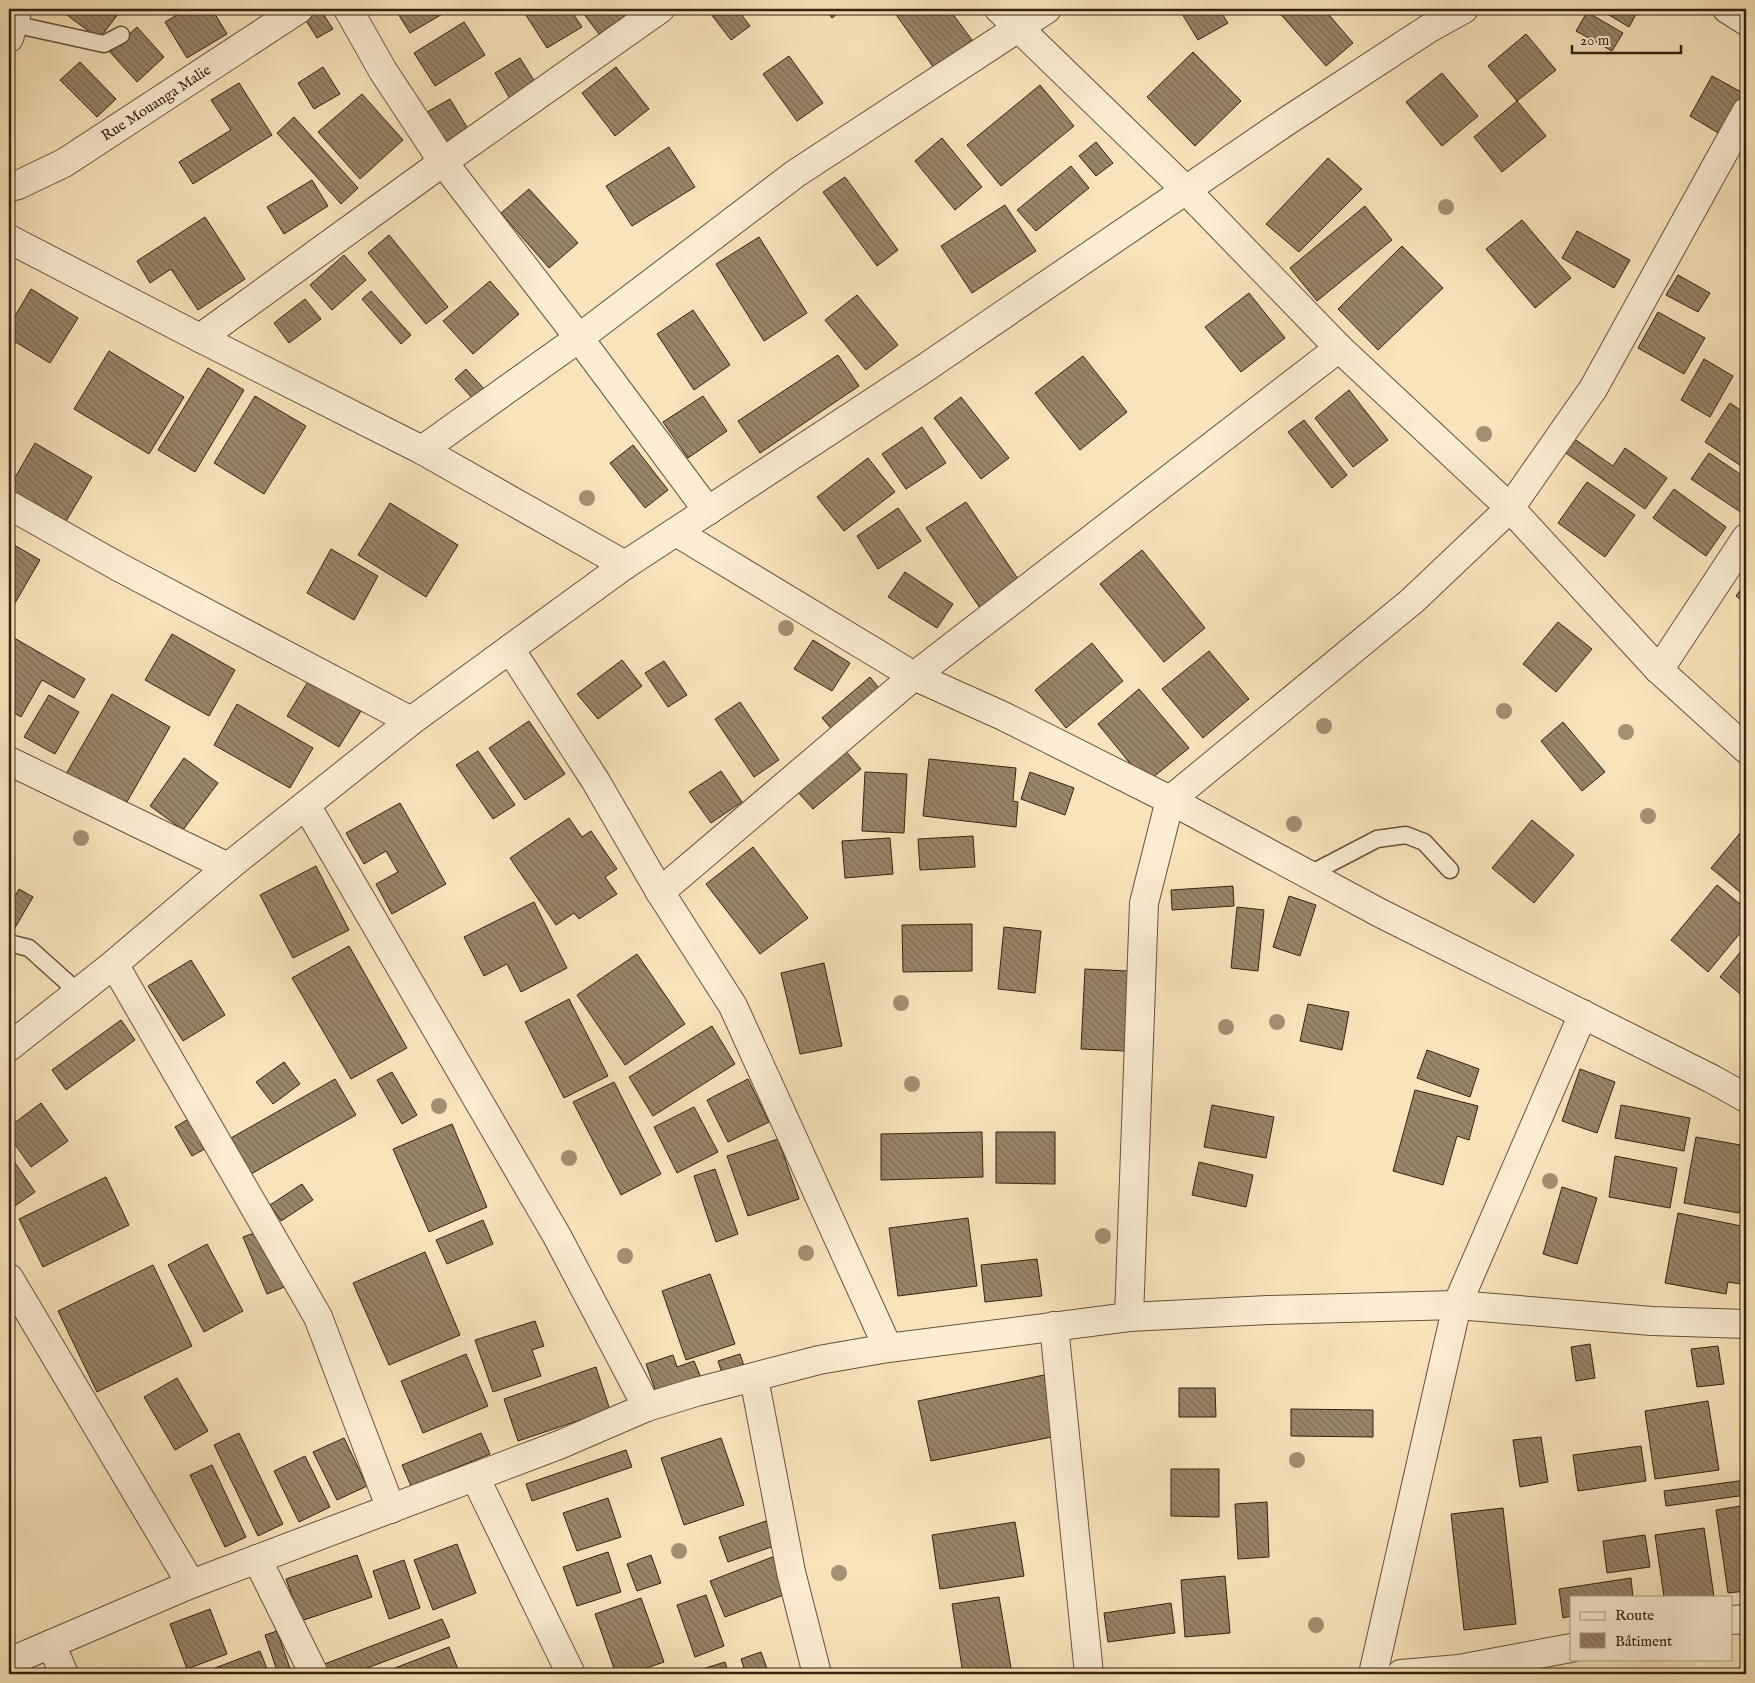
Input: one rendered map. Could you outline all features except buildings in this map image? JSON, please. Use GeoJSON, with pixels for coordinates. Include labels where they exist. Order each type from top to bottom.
{"type":"FeatureCollection","features":[{"type":"Feature","properties":{"kind":"street","name":"Rue Mouanga Malie"},"geometry":{"type":"LineString","coordinates":[[9,187],[18,185],[64,163],[299,9]]}},
{"type":"Feature","properties":{"kind":"street"},"geometry":{"type":"LineString","coordinates":[[348,9],[382,71],[443,162],[579,338],[708,511]]}},
{"type":"Feature","properties":{"kind":"street"},"geometry":{"type":"LineString","coordinates":[[200,338],[443,162],[660,9]]}},
{"type":"Feature","properties":{"kind":"street"},"geometry":{"type":"LineString","coordinates":[[999,9],[1186,190],[1339,348],[1510,508],[1659,670],[1746,749]]}},
{"type":"Feature","properties":{"kind":"street"},"geometry":{"type":"LineString","coordinates":[[422,450],[579,338],[795,174],[1047,9]]}},
{"type":"Feature","properties":{"kind":"street"},"geometry":{"type":"LineString","coordinates":[[9,1047],[114,964],[228,867],[411,721],[625,565],[925,368],[1186,190],[1428,29],[1464,9]]}},
{"type":"Feature","properties":{"kind":"street"},"geometry":{"type":"LineString","coordinates":[[1727,9],[1746,21]]}},
{"type":"Feature","properties":{"kind":"street"},"geometry":{"type":"LineString","coordinates":[[1129,1317],[1144,903],[1170,800],[1412,601],[1510,508],[1593,389],[1746,112]]}},
{"type":"Feature","properties":{"kind":"street"},"geometry":{"type":"LineString","coordinates":[[9,239],[422,450],[625,565]]}},
{"type":"Feature","properties":{"kind":"street"},"geometry":{"type":"LineString","coordinates":[[660,892],[914,676],[1339,348]]}},
{"type":"Feature","properties":{"kind":"street"},"geometry":{"type":"LineString","coordinates":[[9,505],[117,566],[411,721]]}},
{"type":"Feature","properties":{"kind":"street"},"geometry":{"type":"LineString","coordinates":[[676,532],[914,676],[1003,716],[1170,800],[1308,875],[1712,1079],[1746,1098]]}},
{"type":"Feature","properties":{"kind":"street"},"geometry":{"type":"LineString","coordinates":[[1659,670],[1746,538]]}},
{"type":"Feature","properties":{"kind":"street"},"geometry":{"type":"LineString","coordinates":[[510,649],[595,780],[660,892],[732,1006],[888,1348]]}},
{"type":"Feature","properties":{"kind":"street"},"geometry":{"type":"LineString","coordinates":[[9,761],[228,867]]}},
{"type":"Feature","properties":{"kind":"street"},"geometry":{"type":"LineString","coordinates":[[306,805],[557,1236],[647,1407]]}},
{"type":"Feature","properties":{"kind":"street"},"geometry":{"type":"LineString","coordinates":[[114,964],[318,1317],[391,1509]]}},
{"type":"Feature","properties":{"kind":"street"},"geometry":{"type":"LineString","coordinates":[[1373,1674],[1457,1306],[1583,1014]]}},
{"type":"Feature","properties":{"kind":"street"},"geometry":{"type":"LineString","coordinates":[[9,1278],[191,1584]]}},
{"type":"Feature","properties":{"kind":"street"},"geometry":{"type":"LineString","coordinates":[[9,1662],[191,1584],[560,1445],[647,1407],[696,1392],[820,1360],[888,1348],[1129,1317],[1268,1310],[1457,1306],[1652,1321],[1746,1324]]}},
{"type":"Feature","properties":{"kind":"street"},"geometry":{"type":"LineString","coordinates":[[1054,1326],[1089,1674]]}},
{"type":"Feature","properties":{"kind":"street"},"geometry":{"type":"LineString","coordinates":[[754,1378],[791,1572],[817,1674]]}},
{"type":"Feature","properties":{"kind":"street"},"geometry":{"type":"LineString","coordinates":[[476,1477],[571,1674]]}},
{"type":"Feature","properties":{"kind":"street"},"geometry":{"type":"LineString","coordinates":[[256,1559],[314,1674]]}},
{"type":"Feature","properties":{"kind":"street"},"geometry":{"type":"LineString","coordinates":[[1732,1620],[1746,1619]]}},
{"type":"Feature","properties":{"kind":"street"},"geometry":{"type":"LineString","coordinates":[[51,1644],[64,1674]]}},
{"type":"Feature","properties":{"kind":"street"},"geometry":{"type":"LineString","coordinates":[[1401,1674],[1459,1669],[1570,1648]]}},
{"type":"Feature","properties":{"kind":"lane"},"geometry":{"type":"LineString","coordinates":[[13,24],[104,44],[121,35]]}},
{"type":"Feature","properties":{"kind":"lane"},"geometry":{"type":"LineString","coordinates":[[1308,875],[1376,839],[1406,835],[1424,842],[1450,870]]}},
{"type":"Feature","properties":{"kind":"lane"},"geometry":{"type":"LineString","coordinates":[[9,943],[29,948],[78,992]]}}]}
